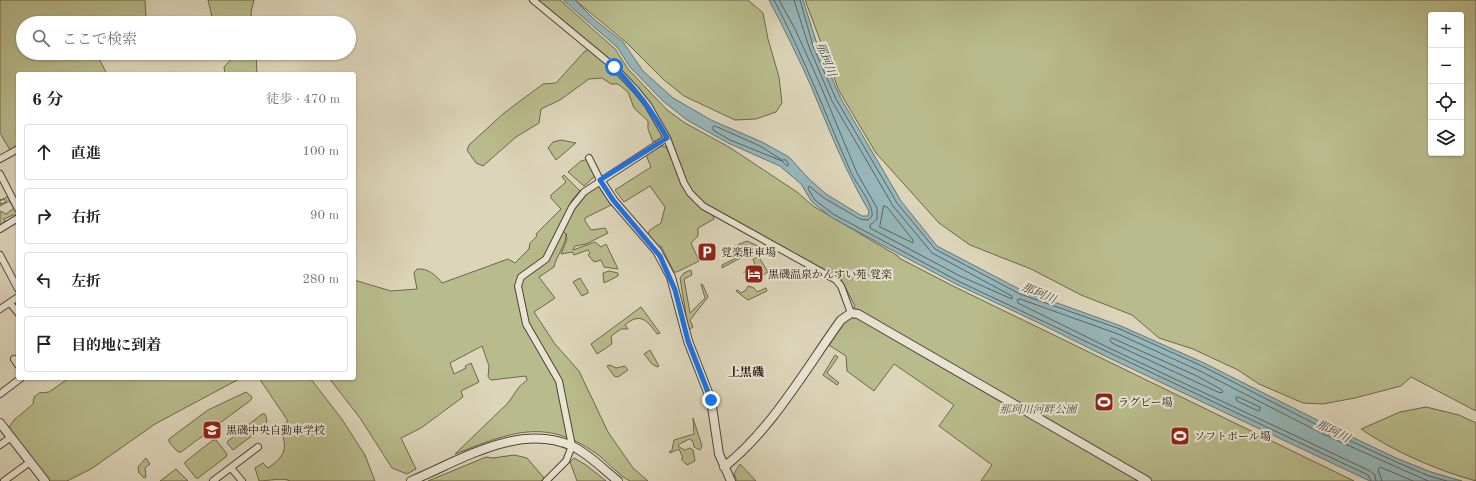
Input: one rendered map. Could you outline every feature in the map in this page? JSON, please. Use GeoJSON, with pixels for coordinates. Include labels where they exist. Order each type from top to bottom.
{"type":"FeatureCollection","features":[{"type":"Feature","properties":{"kind":"street"},"geometry":{"type":"LineString","coordinates":[[533,0],[614,67],[636,90],[648,105],[667,138],[684,183],[690,193],[703,206],[836,280],[841,286],[851,314]]}},
{"type":"Feature","properties":{"kind":"street"},"geometry":{"type":"LineString","coordinates":[[546,481],[566,461],[572,446],[559,381],[526,324],[520,302],[518,280],[546,259],[577,199],[600,180],[667,138]]}},
{"type":"Feature","properties":{"kind":"street"},"geometry":{"type":"LineString","coordinates":[[0,159],[16,150]]}},
{"type":"Feature","properties":{"kind":"street"},"geometry":{"type":"LineString","coordinates":[[589,158],[600,180],[613,200],[657,251],[670,277],[688,341],[711,400],[717,444],[724,467],[731,481]]}},
{"type":"Feature","properties":{"kind":"street"},"geometry":{"type":"LineString","coordinates":[[0,174],[16,205]]}},
{"type":"Feature","properties":{"kind":"street"},"geometry":{"type":"LineString","coordinates":[[0,229],[16,219]]}},
{"type":"Feature","properties":{"kind":"street"},"geometry":{"type":"LineString","coordinates":[[0,255],[16,285]]}},
{"type":"Feature","properties":{"kind":"street"},"geometry":{"type":"LineString","coordinates":[[0,310],[16,298]]}},
{"type":"Feature","properties":{"kind":"street"},"geometry":{"type":"LineString","coordinates":[[10,302],[16,310]]}},
{"type":"Feature","properties":{"kind":"street"},"geometry":{"type":"LineString","coordinates":[[724,467],[753,442],[841,320],[851,314],[858,314],[1147,481]]}},
{"type":"Feature","properties":{"kind":"street"},"geometry":{"type":"LineString","coordinates":[[0,394],[18,380]]}},
{"type":"Feature","properties":{"kind":"street"},"geometry":{"type":"LineString","coordinates":[[0,423],[10,438],[45,481]]}},
{"type":"Feature","properties":{"kind":"street"},"geometry":{"type":"LineString","coordinates":[[0,446],[10,438]]}},
{"type":"Feature","properties":{"kind":"street"},"geometry":{"type":"LineString","coordinates":[[411,481],[510,440],[538,438],[555,440],[572,446],[583,452],[618,481]]}},
{"type":"Feature","properties":{"kind":"street"},"geometry":{"type":"LineString","coordinates":[[213,481],[258,447]]}},
{"type":"Feature","properties":{"kind":"street"},"geometry":{"type":"LineString","coordinates":[[4,481],[30,462]]}},
{"type":"Feature","properties":{"kind":"street"},"geometry":{"type":"LineString","coordinates":[[231,468],[242,481]]}},
{"type":"Feature","properties":{"kind":"green space"},"geometry":{"type":"Polygon","coordinates":[[[0,0],[145,0],[146,16],[16,16],[16,60],[100,60],[106,72],[16,72],[16,147],[10,150],[0,133],[0,0]]]}},
{"type":"Feature","properties":{"kind":"green space"},"geometry":{"type":"Polygon","coordinates":[[[208,0],[254,0],[251,16],[212,16],[208,0]]]}},
{"type":"Feature","properties":{"kind":"green space","name":"那珂川河畔公園"},"geometry":{"type":"Polygon","coordinates":[[[538,0],[560,0],[615,49],[628,69],[667,110],[685,123],[729,147],[797,192],[813,206],[899,258],[953,286],[1354,481],[981,481],[992,465],[939,426],[954,405],[894,364],[874,391],[847,371],[846,356],[829,345],[855,306],[841,279],[707,205],[693,193],[686,181],[670,136],[638,88],[616,64],[538,0]]]}},
{"type":"Feature","properties":{"kind":"green space"},"geometry":{"type":"Polygon","coordinates":[[[575,0],[748,0],[763,13],[768,39],[779,77],[782,103],[776,112],[756,119],[735,120],[684,96],[663,79],[628,44],[575,0]]]}},
{"type":"Feature","properties":{"kind":"green space"},"geometry":{"type":"Polygon","coordinates":[[[805,0],[1476,0],[1476,411],[1411,377],[1401,386],[1355,398],[1323,404],[1303,403],[1259,384],[1238,370],[1193,349],[1159,338],[1132,315],[1081,295],[1031,269],[970,245],[939,223],[876,153],[839,91],[805,0]]]}},
{"type":"Feature","properties":{"kind":"green space"},"geometry":{"type":"Polygon","coordinates":[[[589,49],[613,69],[636,92],[662,136],[661,138],[653,142],[648,129],[648,121],[634,108],[628,92],[618,84],[611,84],[602,78],[589,79],[560,100],[541,109],[539,123],[516,137],[483,166],[476,163],[467,150],[469,145],[504,113],[543,84],[556,83],[584,52],[589,49]]]}},
{"type":"Feature","properties":{"kind":"green space"},"geometry":{"type":"Polygon","coordinates":[[[230,60],[256,60],[257,72],[225,72],[224,67],[230,60]]]}},
{"type":"Feature","properties":{"kind":"green space"},"geometry":{"type":"Polygon","coordinates":[[[561,140],[576,143],[556,160],[548,148],[553,142],[561,140]]]}},
{"type":"Feature","properties":{"kind":"green space"},"geometry":{"type":"Polygon","coordinates":[[[662,146],[666,147],[690,198],[713,215],[714,219],[698,228],[698,236],[691,243],[699,261],[677,272],[674,272],[661,246],[658,246],[648,234],[650,230],[661,223],[665,207],[650,186],[624,202],[615,190],[651,167],[646,155],[662,146]]]}},
{"type":"Feature","properties":{"kind":"green space"},"geometry":{"type":"Polygon","coordinates":[[[588,159],[596,175],[584,186],[568,172],[581,161],[588,159]]]}},
{"type":"Feature","properties":{"kind":"green space"},"geometry":{"type":"Polygon","coordinates":[[[564,175],[580,191],[572,200],[559,228],[565,233],[563,231],[577,205],[581,199],[597,184],[611,205],[585,218],[585,221],[591,230],[605,228],[608,233],[586,244],[575,246],[573,250],[595,242],[601,247],[606,244],[618,269],[604,267],[601,260],[594,262],[588,255],[590,253],[588,250],[574,255],[572,252],[561,254],[567,239],[566,233],[565,241],[554,267],[539,277],[555,298],[534,312],[555,344],[579,371],[608,432],[633,468],[648,481],[630,481],[619,474],[601,457],[582,444],[563,436],[546,432],[512,434],[494,439],[455,454],[508,403],[519,387],[527,380],[526,376],[491,380],[488,377],[489,366],[482,346],[450,363],[454,374],[466,368],[465,366],[471,363],[479,382],[461,391],[463,397],[421,428],[401,438],[416,469],[407,474],[392,468],[360,418],[331,380],[356,380],[356,281],[391,291],[417,289],[414,273],[417,269],[425,270],[431,273],[442,283],[508,259],[515,263],[529,249],[530,243],[537,236],[536,234],[561,209],[551,198],[551,195],[566,182],[562,177],[564,175]]]}},
{"type":"Feature","properties":{"kind":"green space"},"geometry":{"type":"Polygon","coordinates":[[[9,196],[16,211],[16,215],[4,219],[5,223],[0,227],[0,211],[6,214],[14,208],[9,201],[0,206],[0,202],[1,204],[6,202],[4,199],[0,201],[0,199],[1,200],[9,196]]]}},
{"type":"Feature","properties":{"kind":"green space"},"geometry":{"type":"Polygon","coordinates":[[[747,241],[760,247],[722,268],[722,265],[738,257],[733,247],[747,241]]]}},
{"type":"Feature","properties":{"kind":"green space"},"geometry":{"type":"Polygon","coordinates":[[[760,255],[760,259],[768,272],[763,275],[757,266],[744,273],[755,265],[753,259],[760,255]]]}},
{"type":"Feature","properties":{"kind":"green space"},"geometry":{"type":"Polygon","coordinates":[[[691,270],[692,275],[684,279],[690,313],[705,298],[701,284],[703,285],[708,297],[690,320],[693,327],[690,329],[688,327],[680,278],[684,273],[691,270]]]}},
{"type":"Feature","properties":{"kind":"green space"},"geometry":{"type":"Polygon","coordinates":[[[609,271],[618,273],[618,276],[604,283],[603,273],[609,271]]]}},
{"type":"Feature","properties":{"kind":"green space"},"geometry":{"type":"Polygon","coordinates":[[[580,278],[588,291],[588,293],[582,296],[573,282],[580,278]]]}},
{"type":"Feature","properties":{"kind":"green space"},"geometry":{"type":"Polygon","coordinates":[[[748,286],[754,288],[757,292],[766,288],[767,291],[748,300],[736,291],[738,290],[741,293],[746,290],[748,286]]]}},
{"type":"Feature","properties":{"kind":"green space"},"geometry":{"type":"Polygon","coordinates":[[[641,307],[660,333],[657,334],[643,319],[635,319],[625,325],[628,329],[621,329],[611,336],[612,344],[597,354],[591,344],[641,307]]]}},
{"type":"Feature","properties":{"kind":"green space"},"geometry":{"type":"Polygon","coordinates":[[[650,350],[659,366],[657,367],[652,364],[644,354],[650,350]]]}},
{"type":"Feature","properties":{"kind":"green space"},"geometry":{"type":"Polygon","coordinates":[[[835,355],[838,357],[827,373],[839,383],[837,385],[823,375],[835,355]]]}},
{"type":"Feature","properties":{"kind":"green space"},"geometry":{"type":"Polygon","coordinates":[[[610,365],[616,368],[625,366],[628,370],[618,377],[614,376],[607,366],[610,365]]]}},
{"type":"Feature","properties":{"kind":"green space"},"geometry":{"type":"Polygon","coordinates":[[[66,380],[237,380],[155,424],[91,469],[67,481],[50,481],[8,429],[14,420],[33,404],[34,397],[39,393],[49,392],[66,380]]]}},
{"type":"Feature","properties":{"kind":"green space"},"geometry":{"type":"Polygon","coordinates":[[[260,380],[312,380],[341,418],[365,455],[375,481],[290,481],[279,479],[259,481],[255,468],[263,463],[268,468],[279,459],[284,451],[283,435],[280,428],[288,421],[260,380]]]}},
{"type":"Feature","properties":{"kind":"green space"},"geometry":{"type":"Polygon","coordinates":[[[246,392],[252,397],[251,400],[181,452],[178,452],[169,442],[169,439],[208,410],[246,392]]]}},
{"type":"Feature","properties":{"kind":"green space"},"geometry":{"type":"Polygon","coordinates":[[[1426,407],[1459,415],[1476,423],[1476,481],[1416,460],[1361,429],[1400,412],[1426,407]]]}},
{"type":"Feature","properties":{"kind":"green space"},"geometry":{"type":"Polygon","coordinates":[[[262,414],[265,414],[267,420],[265,426],[233,450],[227,443],[228,441],[262,414]]]}},
{"type":"Feature","properties":{"kind":"green space"},"geometry":{"type":"Polygon","coordinates":[[[693,418],[702,446],[700,450],[694,447],[693,441],[689,439],[678,445],[685,450],[690,448],[693,450],[695,461],[687,465],[681,459],[683,458],[679,449],[670,453],[669,452],[672,450],[674,440],[694,434],[693,418]]]}},
{"type":"Feature","properties":{"kind":"green space"},"geometry":{"type":"Polygon","coordinates":[[[213,440],[216,440],[227,454],[226,457],[196,478],[185,462],[213,440]]]}},
{"type":"Feature","properties":{"kind":"green space"},"geometry":{"type":"Polygon","coordinates":[[[514,455],[527,458],[544,478],[541,481],[428,481],[486,457],[493,458],[514,455]]]}},
{"type":"Feature","properties":{"kind":"green space"},"geometry":{"type":"Polygon","coordinates":[[[146,458],[150,464],[145,468],[146,477],[144,478],[139,473],[138,467],[146,458]]]}},
{"type":"Feature","properties":{"kind":"green space"},"geometry":{"type":"Polygon","coordinates":[[[574,458],[586,465],[606,481],[577,481],[570,462],[574,458]]]}},
{"type":"Feature","properties":{"kind":"green space"},"geometry":{"type":"Polygon","coordinates":[[[740,464],[756,481],[737,481],[734,474],[740,464]]]}},
{"type":"Feature","properties":{"kind":"green space"},"geometry":{"type":"Polygon","coordinates":[[[176,469],[188,481],[160,481],[176,469]]]}},
{"type":"Feature","properties":{"kind":"water","name":"那珂川"},"geometry":{"type":"Polygon","coordinates":[[[563,0],[575,0],[595,20],[623,42],[643,71],[673,98],[711,120],[762,142],[789,157],[808,178],[826,194],[862,216],[868,216],[869,211],[845,165],[806,75],[769,0],[803,0],[817,44],[840,97],[901,201],[937,246],[1021,290],[1121,326],[1204,363],[1396,458],[1431,472],[1462,481],[1370,481],[1105,356],[956,284],[901,255],[831,217],[812,202],[801,184],[780,166],[728,143],[687,120],[663,101],[630,67],[617,47],[563,0]]]}},
{"type":"Feature","properties":{"kind":"place","name":"覚楽駐車場"},"geometry":{"type":"Point","coordinates":[707,252]}},
{"type":"Feature","properties":{"kind":"place","name":"黒磯温泉かんすい苑 覚楽"},"geometry":{"type":"Point","coordinates":[754,274]}},
{"type":"Feature","properties":{"kind":"place","name":"ラグビー場"},"geometry":{"type":"Point","coordinates":[1104,402]}},
{"type":"Feature","properties":{"kind":"place","name":"黒磯中央自動車学校"},"geometry":{"type":"Point","coordinates":[212,430]}},
{"type":"Feature","properties":{"kind":"place","name":"ソフトボール場"},"geometry":{"type":"Point","coordinates":[1180,436]}},
{"type":"Feature","properties":{"kind":"district","name":"上黒磯"},"geometry":{"type":"Point","coordinates":[746,372]}},
{"type":"Feature","properties":{"kind":"route"},"geometry":{"type":"LineString","coordinates":[[614,67],[648,105],[667,138],[600,180],[613,200],[652,244],[660,256],[678,298],[680,313],[688,341],[711,400]]}}]}
